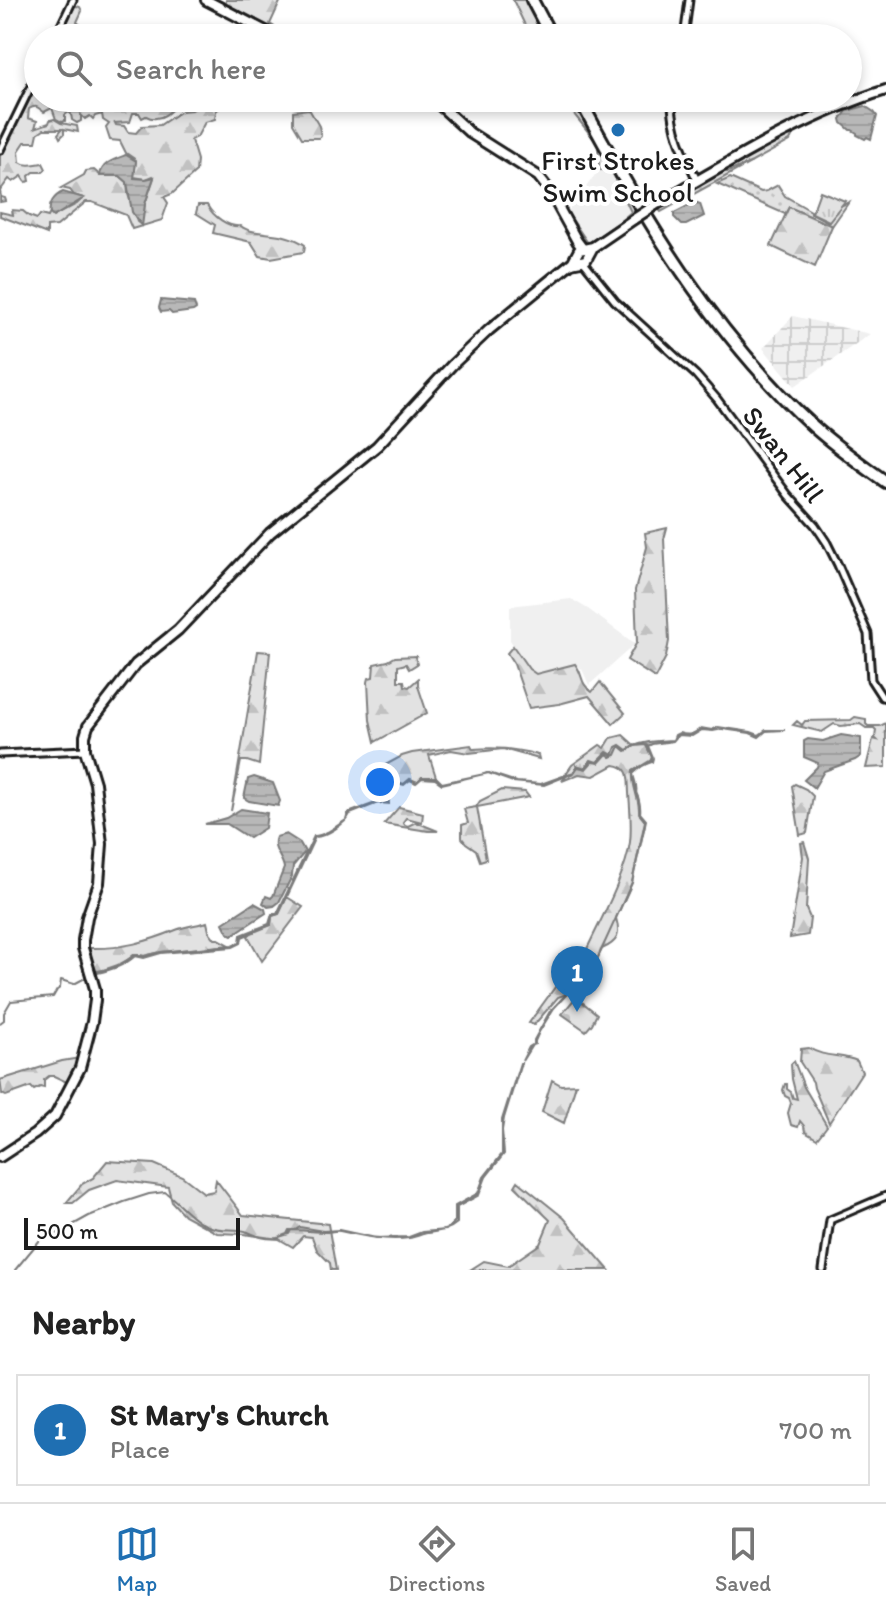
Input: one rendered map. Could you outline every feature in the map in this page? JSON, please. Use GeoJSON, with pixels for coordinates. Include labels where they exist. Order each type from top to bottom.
{"type":"FeatureCollection","features":[{"type":"Feature","properties":{"kind":"highway"},"geometry":{"type":"LineString","coordinates":[[529,0],[542,24]]}},
{"type":"Feature","properties":{"kind":"highway"},"geometry":{"type":"LineString","coordinates":[[586,112],[655,233],[745,354],[812,425],[886,482]]}},
{"type":"Feature","properties":{"kind":"highway"},"geometry":{"type":"LineString","coordinates":[[593,112],[658,229],[750,352],[818,423],[886,474]]}},
{"type":"Feature","properties":{"kind":"main road"},"geometry":{"type":"LineString","coordinates":[[206,0],[252,24]]}},
{"type":"Feature","properties":{"kind":"main road"},"geometry":{"type":"LineString","coordinates":[[862,99],[886,90]]}},
{"type":"Feature","properties":{"kind":"main road"},"geometry":{"type":"LineString","coordinates":[[447,112],[470,133],[538,176],[549,190],[582,254]]}},
{"type":"Feature","properties":{"kind":"main road"},"geometry":{"type":"LineString","coordinates":[[0,1157],[35,1134],[55,1116],[84,1055],[95,1000],[83,940],[99,883],[102,844],[95,783],[85,750],[86,731],[141,658],[174,633],[270,533],[377,446],[489,330],[582,254],[697,181],[830,112]]}},
{"type":"Feature","properties":{"kind":"street"},"geometry":{"type":"LineString","coordinates":[[62,24],[73,0]]}},
{"type":"Feature","properties":{"kind":"street"},"geometry":{"type":"LineString","coordinates":[[686,24],[689,0]]}},
{"type":"Feature","properties":{"kind":"street"},"geometry":{"type":"LineString","coordinates":[[0,150],[24,101]]}},
{"type":"Feature","properties":{"kind":"street"},"geometry":{"type":"LineString","coordinates":[[673,112],[677,136],[697,181]]}},
{"type":"Feature","properties":{"kind":"street","name":"Swan Hill"},"geometry":{"type":"LineString","coordinates":[[582,254],[597,280],[615,301],[696,375],[717,399],[788,495],[815,525],[832,554],[868,634],[871,680],[882,697],[886,698]]}},
{"type":"Feature","properties":{"kind":"street"},"geometry":{"type":"LineString","coordinates":[[0,754],[85,750]]}},
{"type":"Feature","properties":{"kind":"street"},"geometry":{"type":"LineString","coordinates":[[823,1270],[830,1220],[886,1196]]}},
{"type":"Feature","properties":{"kind":"shaded area"},"geometry":{"type":"Polygon","coordinates":[[[862,107],[877,116],[871,139],[857,135],[842,123],[846,112],[862,112],[862,107]]]}},
{"type":"Feature","properties":{"kind":"shaded area"},"geometry":{"type":"Polygon","coordinates":[[[126,155],[136,161],[134,178],[154,177],[142,226],[132,212],[127,182],[120,176],[100,176],[106,165],[126,155]]]}},
{"type":"Feature","properties":{"kind":"shaded area"},"geometry":{"type":"Polygon","coordinates":[[[608,165],[631,213],[587,243],[568,211],[598,171],[608,165]]]}},
{"type":"Feature","properties":{"kind":"shaded area"},"geometry":{"type":"Polygon","coordinates":[[[63,192],[84,198],[53,217],[50,214],[51,204],[63,192]]]}},
{"type":"Feature","properties":{"kind":"shaded area"},"geometry":{"type":"Polygon","coordinates":[[[695,202],[700,204],[704,216],[682,225],[674,213],[695,202]]]}},
{"type":"Feature","properties":{"kind":"shaded area"},"geometry":{"type":"Polygon","coordinates":[[[161,300],[194,303],[196,309],[172,314],[169,311],[161,312],[161,300]]]}},
{"type":"Feature","properties":{"kind":"shaded area"},"geometry":{"type":"Polygon","coordinates":[[[793,316],[870,334],[795,386],[763,348],[793,316]]]}},
{"type":"Feature","properties":{"kind":"shaded area"},"geometry":{"type":"Polygon","coordinates":[[[571,599],[635,644],[589,685],[582,669],[575,664],[534,673],[510,640],[510,606],[571,599]]]}},
{"type":"Feature","properties":{"kind":"shaded area"},"geometry":{"type":"Polygon","coordinates":[[[718,727],[759,735],[766,730],[785,730],[766,731],[759,737],[723,729],[713,731],[702,730],[692,736],[678,735],[673,741],[648,746],[652,762],[633,774],[633,771],[651,760],[646,745],[626,751],[620,746],[616,755],[611,757],[607,754],[599,763],[592,762],[586,769],[578,767],[574,773],[544,785],[513,782],[488,773],[517,782],[541,784],[574,772],[577,765],[585,768],[591,760],[597,762],[607,752],[613,755],[620,745],[627,750],[643,743],[673,740],[679,733],[690,734],[701,728],[712,730],[718,727]]]}},
{"type":"Feature","properties":{"kind":"shaded area"},"geometry":{"type":"Polygon","coordinates":[[[841,735],[861,738],[861,756],[824,771],[814,788],[804,780],[818,763],[804,757],[804,741],[823,741],[841,735]]]}},
{"type":"Feature","properties":{"kind":"shaded area"},"geometry":{"type":"Polygon","coordinates":[[[480,775],[442,784],[435,779],[422,778],[416,783],[410,780],[404,785],[397,783],[404,784],[410,779],[417,782],[422,777],[436,777],[442,783],[480,775]]]}},
{"type":"Feature","properties":{"kind":"shaded area"},"geometry":{"type":"Polygon","coordinates":[[[254,777],[273,783],[280,801],[278,806],[244,798],[248,779],[254,777]]]}},
{"type":"Feature","properties":{"kind":"shaded area"},"geometry":{"type":"Polygon","coordinates":[[[397,783],[388,789],[389,804],[378,803],[350,814],[346,820],[348,813],[378,802],[388,803],[386,788],[397,783]]]}},
{"type":"Feature","properties":{"kind":"shaded area"},"geometry":{"type":"Polygon","coordinates":[[[637,795],[640,813],[646,820],[632,883],[645,821],[640,815],[637,795]]]}},
{"type":"Feature","properties":{"kind":"shaded area"},"geometry":{"type":"Polygon","coordinates":[[[241,809],[267,813],[265,828],[249,838],[227,824],[205,824],[226,818],[241,809]]]}},
{"type":"Feature","properties":{"kind":"shaded area"},"geometry":{"type":"Polygon","coordinates":[[[346,820],[340,826],[329,832],[315,837],[279,914],[272,916],[271,925],[242,937],[241,943],[233,947],[161,953],[144,958],[135,956],[121,965],[94,974],[117,966],[135,954],[144,956],[161,952],[233,945],[240,942],[241,935],[269,924],[272,914],[277,914],[314,836],[326,833],[346,820]]]}},
{"type":"Feature","properties":{"kind":"shaded area"},"geometry":{"type":"Polygon","coordinates":[[[286,834],[300,843],[305,852],[293,866],[292,876],[279,902],[268,907],[263,903],[266,896],[273,896],[284,868],[275,841],[276,837],[286,834]]]}},
{"type":"Feature","properties":{"kind":"shaded area"},"geometry":{"type":"Polygon","coordinates":[[[254,903],[265,909],[266,913],[232,935],[228,933],[223,923],[254,903]]]}},
{"type":"Feature","properties":{"kind":"shaded area"},"geometry":{"type":"Polygon","coordinates":[[[595,964],[554,1008],[533,1045],[534,1040],[550,1011],[595,964]]]}},
{"type":"Feature","properties":{"kind":"shaded area"},"geometry":{"type":"Polygon","coordinates":[[[521,1063],[504,1118],[502,1130],[502,1120],[521,1063]]]}},
{"type":"Feature","properties":{"kind":"shaded area"},"geometry":{"type":"Polygon","coordinates":[[[502,1130],[504,1154],[486,1177],[479,1195],[457,1207],[457,1223],[447,1229],[455,1221],[455,1206],[478,1193],[484,1177],[502,1154],[502,1130]]]}},
{"type":"Feature","properties":{"kind":"shaded area"},"geometry":{"type":"Polygon","coordinates":[[[300,1227],[339,1230],[373,1237],[338,1231],[327,1232],[291,1230],[300,1227]]]}},
{"type":"Feature","properties":{"kind":"shaded area"},"geometry":{"type":"Polygon","coordinates":[[[443,1230],[409,1238],[378,1238],[409,1237],[443,1230]]]}},
{"type":"Feature","properties":{"kind":"green space"},"geometry":{"type":"Polygon","coordinates":[[[226,0],[281,0],[270,24],[257,24],[226,7],[226,0]]]}},
{"type":"Feature","properties":{"kind":"green space"},"geometry":{"type":"Polygon","coordinates":[[[513,0],[525,0],[537,24],[524,24],[513,0]]]}},
{"type":"Feature","properties":{"kind":"green space"},"geometry":{"type":"Polygon","coordinates":[[[73,5],[80,7],[82,11],[77,22],[79,24],[63,24],[73,5]]]}},
{"type":"Feature","properties":{"kind":"green space"},"geometry":{"type":"Polygon","coordinates":[[[24,101],[24,112],[29,112],[28,118],[37,121],[35,128],[54,119],[77,126],[78,132],[64,129],[60,138],[58,134],[62,129],[44,129],[38,133],[36,142],[25,142],[19,151],[20,162],[28,165],[43,163],[46,169],[34,172],[29,176],[30,181],[26,182],[22,176],[13,182],[9,179],[0,191],[0,150],[24,101]]]}},
{"type":"Feature","properties":{"kind":"green space"},"geometry":{"type":"Polygon","coordinates":[[[53,112],[69,112],[65,115],[65,121],[56,119],[53,112]]]}},
{"type":"Feature","properties":{"kind":"green space"},"geometry":{"type":"Polygon","coordinates":[[[69,112],[168,112],[157,118],[142,118],[139,113],[133,113],[130,122],[115,123],[124,126],[128,132],[136,133],[142,126],[160,125],[180,112],[216,112],[215,119],[205,122],[197,137],[191,140],[197,160],[196,172],[172,194],[164,197],[168,203],[162,220],[132,229],[126,215],[86,202],[57,226],[47,227],[47,234],[0,216],[0,212],[13,215],[12,210],[23,211],[37,219],[40,215],[48,217],[50,213],[54,216],[83,198],[61,188],[86,171],[94,170],[101,176],[120,176],[127,182],[137,222],[141,225],[153,176],[146,179],[134,177],[136,160],[126,153],[120,141],[110,140],[106,128],[109,124],[103,120],[102,114],[93,119],[90,116],[85,119],[81,115],[81,121],[77,123],[72,120],[69,112]]]}},
{"type":"Feature","properties":{"kind":"green space"},"geometry":{"type":"Polygon","coordinates":[[[293,112],[311,112],[321,135],[319,138],[302,138],[293,123],[293,112]]]}},
{"type":"Feature","properties":{"kind":"green space"},"geometry":{"type":"Polygon","coordinates":[[[572,112],[584,112],[640,211],[588,245],[583,243],[567,217],[569,215],[588,243],[631,212],[609,165],[599,169],[598,144],[572,112]]]}},
{"type":"Feature","properties":{"kind":"green space"},"geometry":{"type":"Polygon","coordinates":[[[788,132],[792,136],[790,141],[752,162],[728,172],[721,168],[788,132]]]}},
{"type":"Feature","properties":{"kind":"green space"},"geometry":{"type":"Polygon","coordinates":[[[752,162],[661,212],[657,207],[721,168],[727,172],[752,162]]]}},
{"type":"Feature","properties":{"kind":"green space"},"geometry":{"type":"Polygon","coordinates":[[[730,178],[761,192],[778,185],[785,196],[828,222],[840,206],[849,202],[832,226],[789,207],[785,214],[717,184],[730,178]]]}},
{"type":"Feature","properties":{"kind":"green space"},"geometry":{"type":"Polygon","coordinates":[[[820,191],[845,201],[829,221],[812,213],[820,191]]]}},
{"type":"Feature","properties":{"kind":"green space"},"geometry":{"type":"Polygon","coordinates":[[[198,205],[207,205],[217,217],[231,225],[297,240],[305,245],[304,252],[271,258],[260,256],[251,242],[213,233],[215,225],[196,213],[198,205]]]}},
{"type":"Feature","properties":{"kind":"green space"},"geometry":{"type":"Polygon","coordinates":[[[789,207],[832,226],[815,267],[771,246],[789,207]]]}},
{"type":"Feature","properties":{"kind":"green space"},"geometry":{"type":"Polygon","coordinates":[[[667,528],[664,539],[669,641],[666,657],[655,678],[627,660],[637,642],[635,590],[647,547],[645,533],[667,528]]]}},
{"type":"Feature","properties":{"kind":"green space"},"geometry":{"type":"Polygon","coordinates":[[[513,646],[536,674],[575,664],[588,689],[592,692],[600,682],[625,713],[613,724],[589,696],[529,708],[514,664],[507,653],[513,646]]]}},
{"type":"Feature","properties":{"kind":"green space"},"geometry":{"type":"Polygon","coordinates":[[[258,651],[270,652],[259,765],[241,761],[231,811],[258,651]]]}},
{"type":"Feature","properties":{"kind":"green space"},"geometry":{"type":"Polygon","coordinates":[[[417,656],[417,664],[409,669],[406,664],[398,666],[398,681],[404,681],[405,686],[409,687],[418,679],[427,713],[375,742],[370,720],[368,682],[373,677],[374,664],[395,657],[417,656]]]}},
{"type":"Feature","properties":{"kind":"green space"},"geometry":{"type":"Polygon","coordinates":[[[855,717],[866,719],[868,726],[886,723],[886,767],[866,768],[873,739],[877,740],[874,728],[860,724],[834,724],[822,732],[793,725],[797,721],[802,725],[805,721],[851,720],[855,717]]]}},
{"type":"Feature","properties":{"kind":"green space"},"geometry":{"type":"Polygon","coordinates":[[[623,735],[634,745],[626,751],[646,745],[652,757],[650,762],[633,771],[639,813],[645,824],[632,882],[616,918],[617,937],[602,949],[595,964],[564,995],[558,997],[534,1025],[529,1023],[582,950],[586,951],[618,883],[630,842],[628,779],[623,768],[614,765],[594,776],[579,774],[562,781],[572,765],[600,745],[605,748],[611,738],[623,735]]]}},
{"type":"Feature","properties":{"kind":"green space"},"geometry":{"type":"Polygon","coordinates":[[[471,745],[473,749],[498,748],[521,751],[538,755],[539,759],[503,749],[469,753],[451,750],[429,755],[436,777],[388,785],[380,768],[412,753],[471,745]]]}},
{"type":"Feature","properties":{"kind":"green space"},"geometry":{"type":"Polygon","coordinates":[[[795,784],[813,796],[807,833],[800,835],[792,786],[795,784]]]}},
{"type":"Feature","properties":{"kind":"green space"},"geometry":{"type":"Polygon","coordinates":[[[502,790],[525,792],[529,797],[477,807],[486,859],[480,861],[476,850],[462,838],[462,825],[468,823],[464,809],[476,807],[480,801],[502,790]]]}},
{"type":"Feature","properties":{"kind":"green space"},"geometry":{"type":"Polygon","coordinates":[[[399,807],[423,813],[422,822],[406,818],[403,822],[405,825],[416,822],[438,831],[384,824],[399,807]]]}},
{"type":"Feature","properties":{"kind":"green space"},"geometry":{"type":"Polygon","coordinates":[[[804,842],[809,858],[808,935],[790,938],[803,857],[801,843],[804,842]]]}},
{"type":"Feature","properties":{"kind":"green space"},"geometry":{"type":"Polygon","coordinates":[[[287,897],[303,907],[262,961],[248,936],[271,925],[272,916],[279,914],[287,897]]]}},
{"type":"Feature","properties":{"kind":"green space"},"geometry":{"type":"Polygon","coordinates":[[[207,922],[215,939],[230,945],[144,956],[135,954],[121,963],[95,972],[89,948],[134,944],[207,922]]]}},
{"type":"Feature","properties":{"kind":"green space"},"geometry":{"type":"Polygon","coordinates":[[[576,997],[597,1014],[586,1031],[562,1014],[576,997]]]}},
{"type":"Feature","properties":{"kind":"green space"},"geometry":{"type":"Polygon","coordinates":[[[809,1048],[857,1061],[862,1072],[829,1123],[813,1082],[800,1062],[801,1049],[809,1048]]]}},
{"type":"Feature","properties":{"kind":"green space"},"geometry":{"type":"Polygon","coordinates":[[[80,1058],[71,1084],[49,1076],[44,1080],[44,1088],[34,1090],[31,1087],[6,1096],[2,1094],[0,1080],[80,1058]]]}},
{"type":"Feature","properties":{"kind":"green space"},"geometry":{"type":"Polygon","coordinates":[[[794,1061],[804,1087],[827,1126],[817,1139],[805,1132],[800,1121],[798,1127],[791,1125],[788,1113],[791,1103],[783,1090],[787,1084],[793,1098],[797,1099],[792,1079],[791,1064],[794,1061]]]}},
{"type":"Feature","properties":{"kind":"green space"},"geometry":{"type":"Polygon","coordinates":[[[552,1080],[561,1085],[576,1084],[564,1123],[542,1112],[552,1080]]]}},
{"type":"Feature","properties":{"kind":"green space"},"geometry":{"type":"Polygon","coordinates":[[[107,1161],[154,1164],[182,1176],[204,1193],[214,1191],[216,1180],[243,1215],[328,1224],[336,1270],[331,1270],[330,1263],[317,1250],[312,1237],[303,1236],[293,1247],[279,1239],[217,1233],[184,1215],[172,1202],[168,1187],[117,1180],[89,1190],[73,1203],[66,1203],[107,1161]]]}},
{"type":"Feature","properties":{"kind":"green space"},"geometry":{"type":"Polygon","coordinates":[[[518,1181],[564,1218],[609,1270],[470,1270],[484,1261],[508,1266],[540,1244],[550,1220],[515,1186],[518,1181]]]}},
{"type":"Feature","properties":{"kind":"waterway"},"geometry":{"type":"LineString","coordinates":[[0,1023],[11,1001],[53,997],[60,988],[61,980],[74,984],[87,977]]}},
{"type":"Feature","properties":{"kind":"waterway"},"geometry":{"type":"LineString","coordinates":[[15,1270],[40,1240],[124,1202],[165,1192],[192,1216],[211,1227],[279,1238]]}},
{"type":"Feature","properties":{"kind":"place","name":"First Strokes Swim School"},"geometry":{"type":"Point","coordinates":[618,130]}},
{"type":"Feature","properties":{"kind":"place","name":"St Mary's Church"},"geometry":{"type":"Point","coordinates":[577,1012]}}]}
